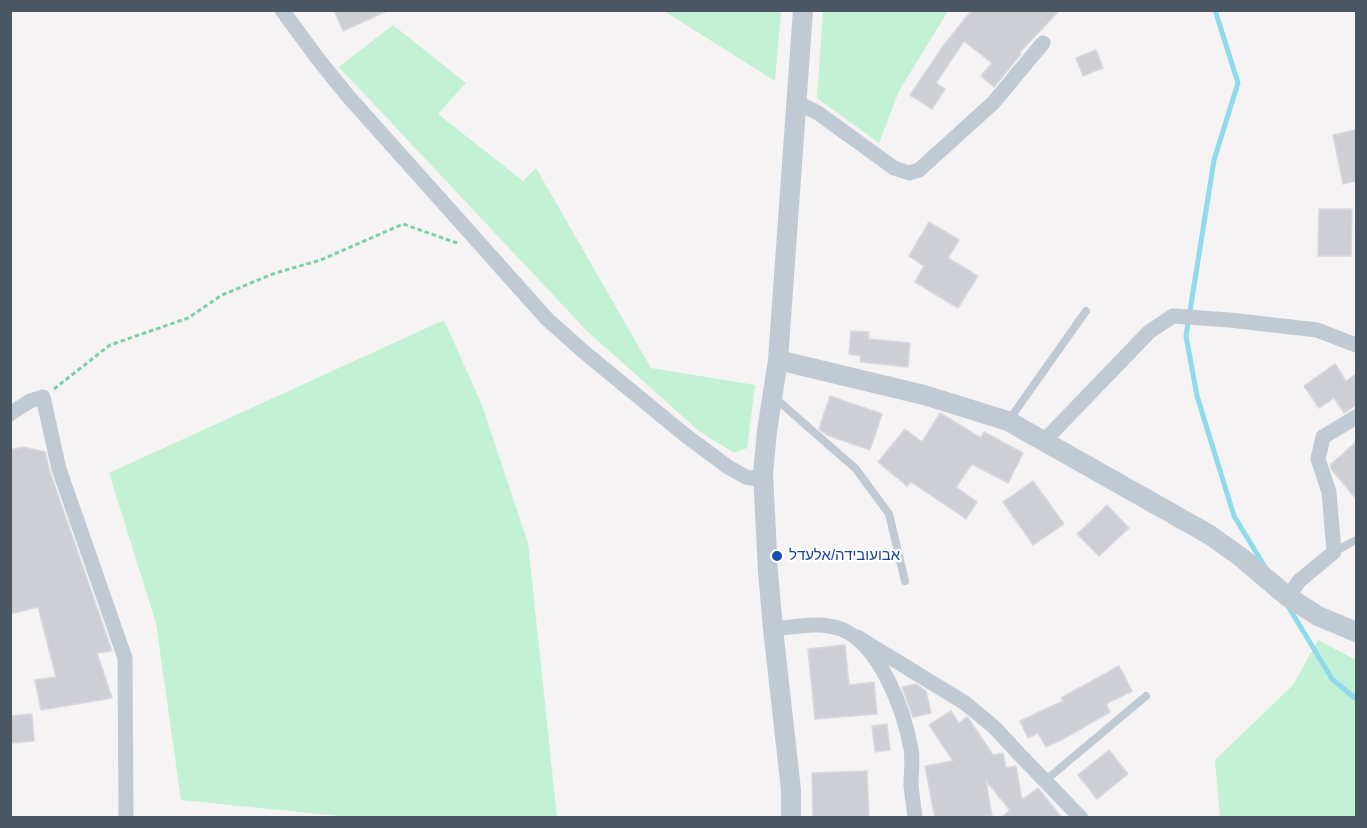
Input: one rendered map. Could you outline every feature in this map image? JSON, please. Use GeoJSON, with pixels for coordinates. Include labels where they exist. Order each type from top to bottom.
{"type":"FeatureCollection","features":[{"type":"Feature","properties":{"kind":"street"},"geometry":{"type":"LineString","coordinates":[[282,10],[347,95],[547,319],[685,435],[746,477],[764,480]]}},
{"type":"Feature","properties":{"kind":"street"},"geometry":{"type":"LineString","coordinates":[[792,818],[768,572],[764,480],[767,431],[778,360],[803,10]]}},
{"type":"Feature","properties":{"kind":"street"},"geometry":{"type":"LineString","coordinates":[[796,102],[818,113],[894,168],[909,173],[919,170],[993,103],[1043,43]]}},
{"type":"Feature","properties":{"kind":"street"},"geometry":{"type":"LineString","coordinates":[[1044,441],[1149,332],[1173,316],[1317,330],[1356,345]]}},
{"type":"Feature","properties":{"kind":"street"},"geometry":{"type":"LineString","coordinates":[[778,360],[924,395],[1008,421],[1210,535],[1242,558],[1288,597],[1318,616],[1356,632]]}},
{"type":"Feature","properties":{"kind":"street"},"geometry":{"type":"LineString","coordinates":[[10,414],[30,400],[43,397],[58,468],[125,658],[126,818]]}},
{"type":"Feature","properties":{"kind":"street"},"geometry":{"type":"LineString","coordinates":[[1288,597],[1299,581],[1334,552],[1329,492],[1318,459],[1323,437],[1356,417]]}},
{"type":"Feature","properties":{"kind":"street"},"geometry":{"type":"LineString","coordinates":[[773,629],[813,625],[839,628],[930,681],[965,703],[994,726],[1081,818]]}},
{"type":"Feature","properties":{"kind":"street"},"geometry":{"type":"LineString","coordinates":[[857,637],[885,672],[902,712],[911,750],[911,787],[915,818]]}},
{"type":"Feature","properties":{"kind":"lane"},"geometry":{"type":"LineString","coordinates":[[1008,421],[1086,311]]}},
{"type":"Feature","properties":{"kind":"lane"},"geometry":{"type":"LineString","coordinates":[[772,396],[856,469],[889,514],[905,581]]}},
{"type":"Feature","properties":{"kind":"lane"},"geometry":{"type":"LineString","coordinates":[[1334,552],[1356,540]]}},
{"type":"Feature","properties":{"kind":"lane"},"geometry":{"type":"LineString","coordinates":[[1046,780],[1146,696]]}},
{"type":"Feature","properties":{"kind":"path"},"geometry":{"type":"LineString","coordinates":[[43,397],[111,345],[188,318],[222,295],[275,273],[321,260],[403,224],[470,248],[483,247]]}},
{"type":"Feature","properties":{"kind":"green space"},"geometry":{"type":"Polygon","coordinates":[[[664,11],[781,11],[775,81],[664,11]]]}},
{"type":"Feature","properties":{"kind":"green space"},"geometry":{"type":"Polygon","coordinates":[[[823,11],[948,11],[899,91],[879,143],[817,98],[823,11]]]}},
{"type":"Feature","properties":{"kind":"green space"},"geometry":{"type":"Polygon","coordinates":[[[393,25],[466,83],[438,114],[523,181],[536,168],[651,368],[755,385],[747,448],[734,453],[699,431],[587,331],[339,67],[393,25]]]}},
{"type":"Feature","properties":{"kind":"green space"},"geometry":{"type":"Polygon","coordinates":[[[444,320],[482,405],[528,543],[557,817],[359,818],[181,800],[156,623],[109,473],[444,320]]]}},
{"type":"Feature","properties":{"kind":"green space"},"geometry":{"type":"Polygon","coordinates":[[[1318,640],[1356,660],[1356,817],[1220,817],[1215,760],[1293,685],[1318,640]]]}},
{"type":"Feature","properties":{"kind":"building"},"geometry":{"type":"Polygon","coordinates":[[[334,10],[389,10],[343,31],[334,10]]]}},
{"type":"Feature","properties":{"kind":"building"},"geometry":{"type":"Polygon","coordinates":[[[972,10],[1060,10],[1020,52],[1021,54],[994,87],[981,76],[992,63],[964,41],[936,83],[945,89],[932,109],[910,95],[943,46],[972,10]]]}},
{"type":"Feature","properties":{"kind":"building"},"geometry":{"type":"Polygon","coordinates":[[[1096,50],[1103,68],[1083,76],[1076,58],[1096,50]]]}},
{"type":"Feature","properties":{"kind":"building"},"geometry":{"type":"Polygon","coordinates":[[[1356,130],[1356,181],[1343,184],[1333,135],[1356,130]]]}},
{"type":"Feature","properties":{"kind":"building"},"geometry":{"type":"Polygon","coordinates":[[[1319,209],[1352,209],[1351,256],[1318,256],[1319,209]]]}},
{"type":"Feature","properties":{"kind":"building"},"geometry":{"type":"Polygon","coordinates":[[[929,222],[959,240],[948,258],[978,276],[958,308],[915,282],[924,266],[909,256],[929,222]]]}},
{"type":"Feature","properties":{"kind":"building"},"geometry":{"type":"Polygon","coordinates":[[[851,331],[869,332],[868,339],[910,343],[908,367],[860,362],[861,356],[849,354],[851,331]]]}},
{"type":"Feature","properties":{"kind":"building"},"geometry":{"type":"Polygon","coordinates":[[[1335,364],[1346,381],[1356,374],[1356,405],[1344,413],[1334,398],[1319,408],[1304,386],[1335,364]]]}},
{"type":"Feature","properties":{"kind":"building"},"geometry":{"type":"Polygon","coordinates":[[[830,396],[882,414],[870,450],[827,435],[819,429],[830,396]]]}},
{"type":"Feature","properties":{"kind":"building"},"geometry":{"type":"Polygon","coordinates":[[[940,413],[981,438],[984,432],[1023,453],[1008,483],[972,464],[956,487],[977,502],[966,519],[911,482],[907,486],[878,462],[905,429],[922,442],[940,413]]]}},
{"type":"Feature","properties":{"kind":"building"},"geometry":{"type":"Polygon","coordinates":[[[1356,442],[1356,499],[1330,465],[1356,442]]]}},
{"type":"Feature","properties":{"kind":"building"},"geometry":{"type":"Polygon","coordinates":[[[23,447],[45,452],[112,651],[97,653],[112,698],[41,710],[35,680],[56,677],[38,607],[10,614],[10,450],[23,447]]]}},
{"type":"Feature","properties":{"kind":"building"},"geometry":{"type":"Polygon","coordinates":[[[1033,481],[1064,524],[1033,545],[1003,502],[1033,481]]]}},
{"type":"Feature","properties":{"kind":"building"},"geometry":{"type":"Polygon","coordinates":[[[1107,505],[1129,528],[1099,556],[1077,534],[1107,505]]]}},
{"type":"Feature","properties":{"kind":"building"},"geometry":{"type":"Polygon","coordinates":[[[845,645],[849,685],[874,682],[877,714],[815,719],[808,649],[845,645]]]}},
{"type":"Feature","properties":{"kind":"building"},"geometry":{"type":"Polygon","coordinates":[[[1119,666],[1132,691],[1106,704],[1110,712],[1046,747],[1038,733],[1028,738],[1020,721],[1063,701],[1061,698],[1119,666]]]}},
{"type":"Feature","properties":{"kind":"building"},"geometry":{"type":"Polygon","coordinates":[[[916,684],[926,691],[931,713],[913,717],[902,687],[916,684]]]}},
{"type":"Feature","properties":{"kind":"building"},"geometry":{"type":"Polygon","coordinates":[[[951,711],[959,723],[968,718],[993,755],[1003,753],[1006,768],[1016,766],[1022,800],[1038,788],[1062,818],[1001,818],[1010,810],[986,781],[992,816],[935,818],[925,766],[953,761],[929,725],[951,711]]]}},
{"type":"Feature","properties":{"kind":"building"},"geometry":{"type":"Polygon","coordinates":[[[32,714],[34,741],[10,743],[10,716],[32,714]]]}},
{"type":"Feature","properties":{"kind":"building"},"geometry":{"type":"Polygon","coordinates":[[[887,724],[890,750],[875,752],[872,726],[887,724]]]}},
{"type":"Feature","properties":{"kind":"building"},"geometry":{"type":"Polygon","coordinates":[[[1109,750],[1128,774],[1097,799],[1078,775],[1109,750]]]}},
{"type":"Feature","properties":{"kind":"building"},"geometry":{"type":"Polygon","coordinates":[[[867,771],[869,818],[813,818],[812,773],[867,771]]]}},
{"type":"Feature","properties":{"kind":"waterway"},"geometry":{"type":"LineString","coordinates":[[1215,10],[1238,83],[1214,160],[1186,336],[1197,396],[1234,516],[1265,567]]}},
{"type":"Feature","properties":{"kind":"waterway"},"geometry":{"type":"LineString","coordinates":[[1288,606],[1332,679],[1356,699]]}},
{"type":"Feature","properties":{"kind":"place","name":"אבועובידה/אלעדל"},"geometry":{"type":"Point","coordinates":[777,556]}}]}
